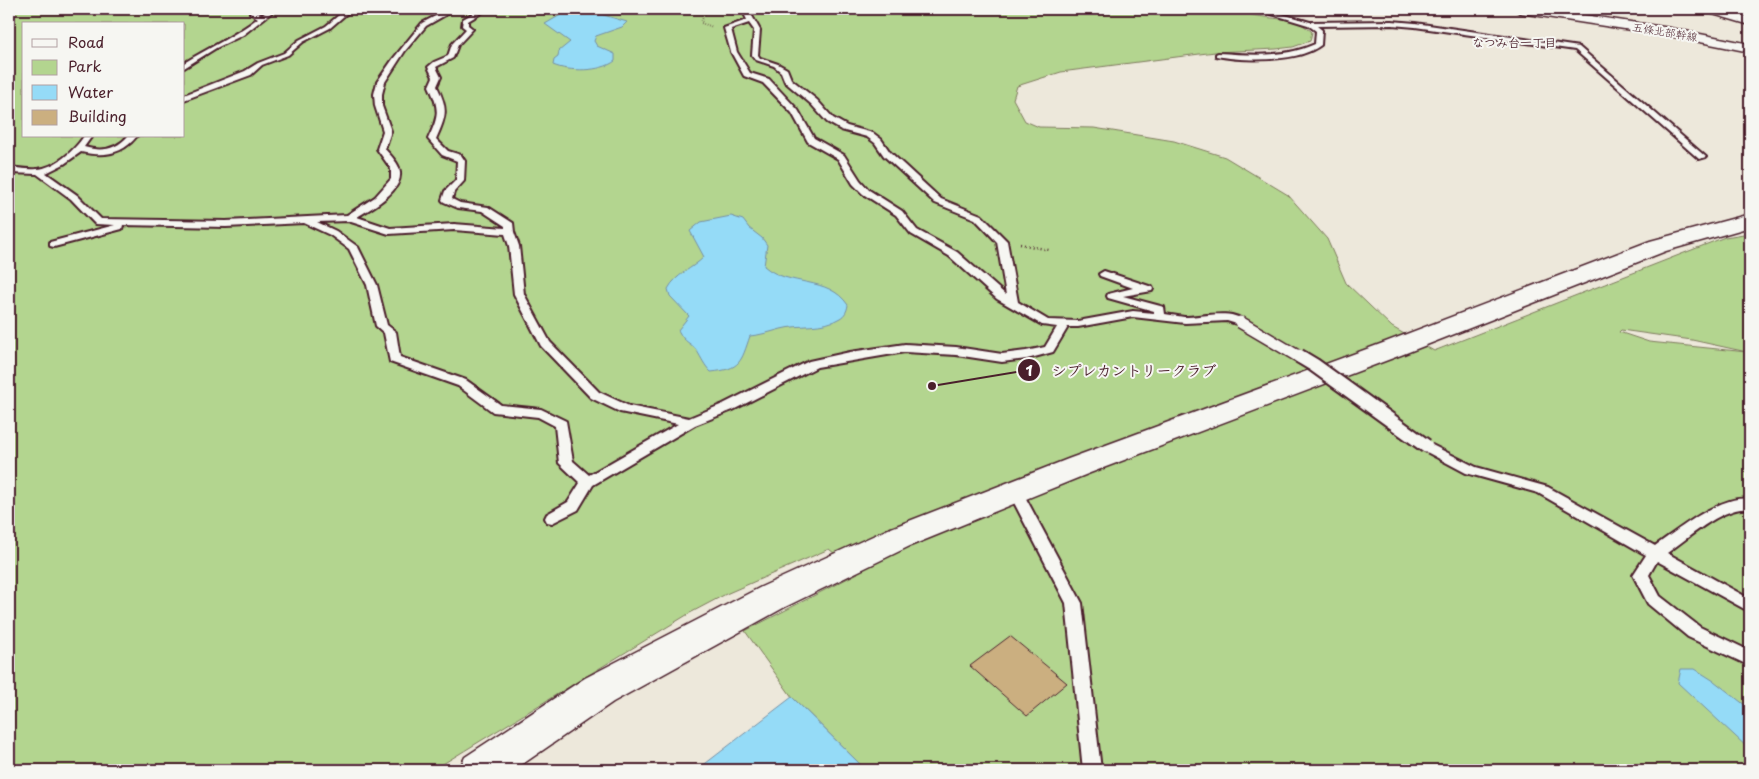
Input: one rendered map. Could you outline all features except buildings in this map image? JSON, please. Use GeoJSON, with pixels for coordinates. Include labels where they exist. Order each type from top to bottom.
{"type":"FeatureCollection","features":[{"type":"Feature","properties":{"kind":"street","name":"五條北部幹線"},"geometry":{"type":"LineString","coordinates":[[1520,9],[1678,34],[1750,48]]}},
{"type":"Feature","properties":{"kind":"street"},"geometry":{"type":"LineString","coordinates":[[1711,9],[1750,20]]}},
{"type":"Feature","properties":{"kind":"street"},"geometry":{"type":"LineString","coordinates":[[480,770],[599,690],[773,597],[898,538],[1015,491],[1658,246],[1750,220]]}},
{"type":"Feature","properties":{"kind":"lane"},"geometry":{"type":"LineString","coordinates":[[253,9],[252,12],[261,17]]}},
{"type":"Feature","properties":{"kind":"lane"},"geometry":{"type":"LineString","coordinates":[[185,65],[218,43],[241,34],[273,9]]}},
{"type":"Feature","properties":{"kind":"lane"},"geometry":{"type":"LineString","coordinates":[[185,98],[248,73],[260,64],[286,54],[301,42],[328,27],[350,9]]}},
{"type":"Feature","properties":{"kind":"lane"},"geometry":{"type":"LineString","coordinates":[[349,218],[384,194],[395,182],[396,170],[381,149],[387,131],[379,110],[380,82],[399,58],[401,50],[412,41],[428,21],[453,9]]}},
{"type":"Feature","properties":{"kind":"lane"},"geometry":{"type":"LineString","coordinates":[[485,9],[465,20],[465,26],[470,29],[455,44],[451,56],[432,67],[438,77],[433,86],[443,106],[443,116],[432,139],[445,153],[458,157],[461,161],[460,181],[450,191],[447,200],[458,205],[485,209],[510,225],[509,232],[514,246],[519,294],[545,344],[595,395],[625,409],[690,422]]}},
{"type":"Feature","properties":{"kind":"lane"},"geometry":{"type":"LineString","coordinates":[[745,9],[757,30],[755,55],[758,59],[776,65],[784,71],[788,80],[814,102],[830,120],[844,128],[870,136],[878,142],[887,154],[938,201],[978,217],[1002,240],[1012,304]]}},
{"type":"Feature","properties":{"kind":"lane"},"geometry":{"type":"LineString","coordinates":[[1258,9],[1310,24],[1392,23],[1415,25],[1577,48],[1702,157]]}},
{"type":"Feature","properties":{"kind":"lane"},"geometry":{"type":"LineString","coordinates":[[751,21],[727,28],[734,52],[747,74],[766,81],[795,112],[811,140],[841,157],[856,182],[866,192],[899,213],[914,232],[953,254],[974,270],[1001,298],[1046,323],[1078,324],[1133,314],[1185,320],[1228,318],[1240,322],[1314,365],[1426,446],[1471,470],[1543,490],[1654,554],[1750,606]]}},
{"type":"Feature","properties":{"kind":"lane"},"geometry":{"type":"LineString","coordinates":[[1218,55],[1266,58],[1312,49],[1318,45],[1320,35],[1319,30],[1310,24]]}},
{"type":"Feature","properties":{"kind":"lane"},"geometry":{"type":"LineString","coordinates":[[9,170],[39,172],[65,163],[81,149],[87,138]]}},
{"type":"Feature","properties":{"kind":"lane"},"geometry":{"type":"LineString","coordinates":[[81,149],[92,152],[117,150],[126,145],[131,138]]}},
{"type":"Feature","properties":{"kind":"lane"},"geometry":{"type":"LineString","coordinates":[[39,172],[74,196],[98,222],[226,224],[349,218],[389,231],[473,228],[509,232]]}},
{"type":"Feature","properties":{"kind":"lane"},"geometry":{"type":"LineString","coordinates":[[306,221],[333,233],[353,247],[372,285],[382,326],[390,332],[394,359],[462,383],[498,409],[541,412],[561,424],[566,464],[588,482]]}},
{"type":"Feature","properties":{"kind":"lane"},"geometry":{"type":"LineString","coordinates":[[54,244],[130,224]]}},
{"type":"Feature","properties":{"kind":"lane"},"geometry":{"type":"LineString","coordinates":[[1104,274],[1148,289],[1123,292],[1112,296],[1160,309],[1159,317]]}},
{"type":"Feature","properties":{"kind":"lane"},"geometry":{"type":"LineString","coordinates":[[552,518],[573,506],[588,482],[690,422],[728,406],[813,364],[850,356],[906,348],[956,351],[1002,358],[1027,355],[1049,349],[1064,324]]}},
{"type":"Feature","properties":{"kind":"lane"},"geometry":{"type":"LineString","coordinates":[[1015,491],[1074,602],[1092,770]]}},
{"type":"Feature","properties":{"kind":"lane"},"geometry":{"type":"LineString","coordinates":[[1750,504],[1744,503],[1716,511],[1654,554],[1641,575],[1654,600],[1694,632],[1750,659]]}},
{"type":"Feature","properties":{"kind":"path"},"geometry":{"type":"LineString","coordinates":[[706,9],[702,23],[712,27],[727,28]]}},
{"type":"Feature","properties":{"kind":"path"},"geometry":{"type":"LineString","coordinates":[[1002,240],[1049,250]]}},
{"type":"Feature","properties":{"kind":"green space"},"geometry":{"type":"Polygon","coordinates":[[[9,9],[1230,9],[1256,16],[1290,20],[1301,24],[1312,32],[1310,41],[1293,47],[1215,52],[1061,72],[1017,86],[1013,99],[1025,121],[1039,127],[1094,128],[1174,141],[1225,157],[1288,195],[1327,239],[1346,283],[1392,327],[1434,351],[1725,237],[1750,233],[1750,770],[866,770],[792,697],[745,631],[858,573],[829,549],[726,594],[690,613],[433,770],[9,770],[9,9]],[[1621,330],[1619,332],[1649,342],[1747,352],[1692,340],[1621,330]]]}},
{"type":"Feature","properties":{"kind":"water"},"geometry":{"type":"Polygon","coordinates":[[[571,9],[597,9],[597,13],[627,22],[622,27],[596,36],[594,41],[597,46],[615,54],[615,61],[609,65],[585,70],[567,69],[553,65],[559,51],[570,42],[545,24],[571,9]]]}},
{"type":"Feature","properties":{"kind":"water"},"geometry":{"type":"Polygon","coordinates":[[[731,216],[743,220],[767,245],[764,266],[774,273],[785,277],[830,289],[848,305],[843,316],[826,324],[788,328],[750,336],[742,358],[738,363],[728,369],[711,372],[695,348],[683,338],[678,330],[689,316],[670,296],[668,289],[675,279],[704,257],[690,231],[701,222],[731,216]]]}},
{"type":"Feature","properties":{"kind":"water"},"geometry":{"type":"Polygon","coordinates":[[[1681,669],[1695,669],[1750,709],[1750,755],[1749,749],[1678,683],[1681,669]]]}},
{"type":"Feature","properties":{"kind":"water"},"geometry":{"type":"Polygon","coordinates":[[[792,697],[866,770],[697,770],[792,697]]]}},
{"type":"Feature","properties":{"kind":"place","name":"シプレカントリークラブ"},"geometry":{"type":"Point","coordinates":[932,386]}},
{"type":"Feature","properties":{"kind":"district","name":"なつみ台一丁目"},"geometry":{"type":"Point","coordinates":[1514,43]}}]}
